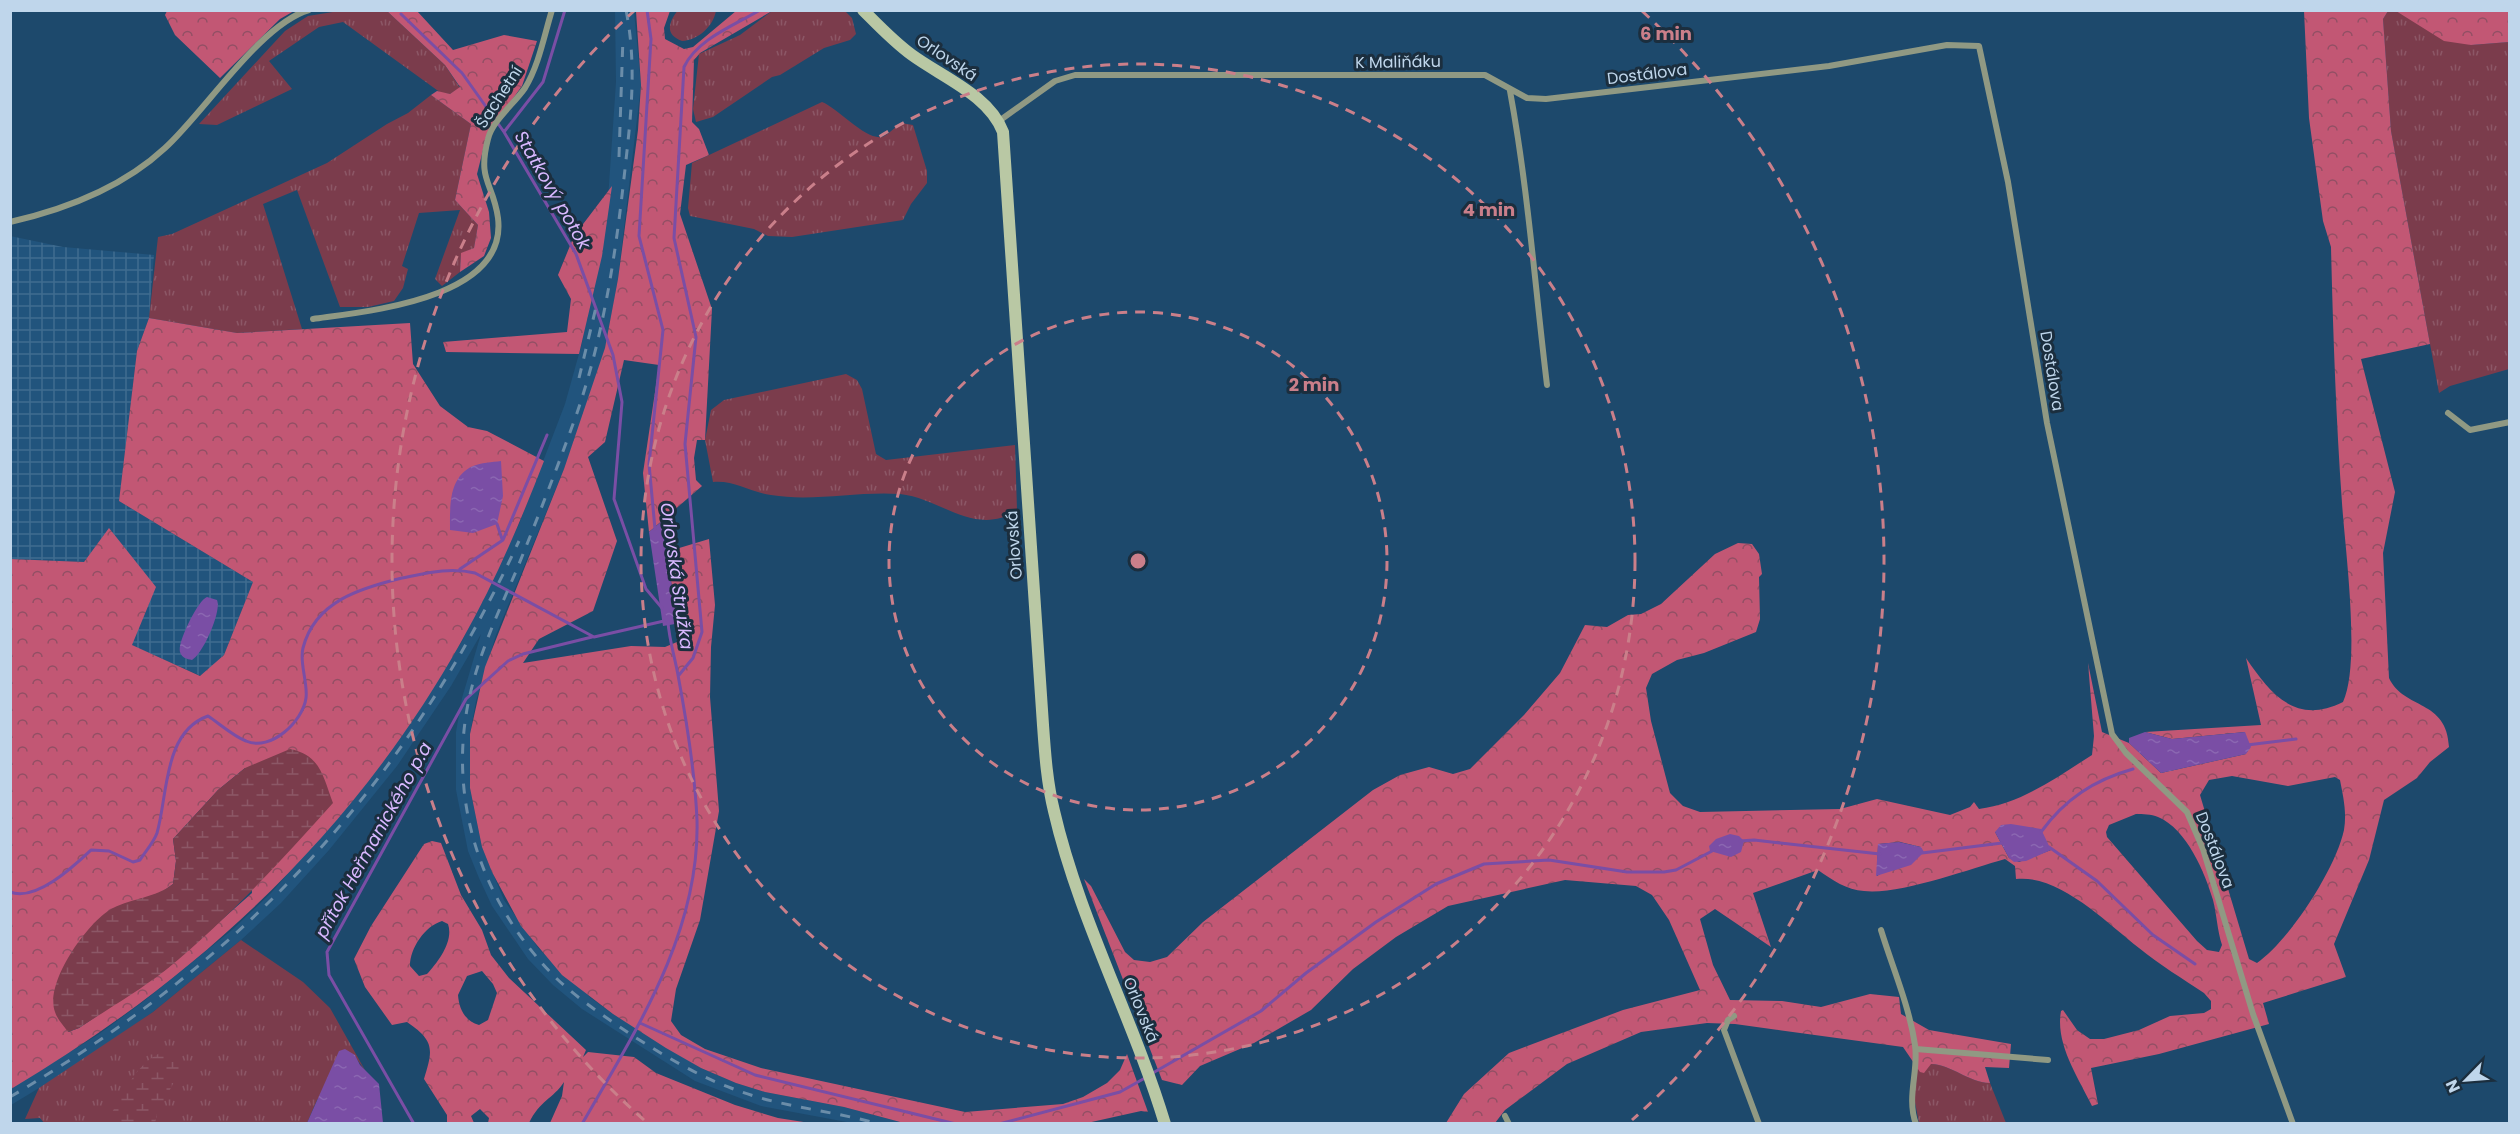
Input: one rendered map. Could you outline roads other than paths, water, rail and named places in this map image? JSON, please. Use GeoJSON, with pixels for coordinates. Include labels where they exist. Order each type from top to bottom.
{"type":"FeatureCollection","features":[{"type":"Feature","properties":{"kind":"main road","name":"Orlovská"},"geometry":{"type":"LineString","coordinates":[[863,10],[910,54],[968,92],[999,121],[1007,158],[1047,766],[1053,809],[1075,881],[1147,1068],[1165,1124]]}},
{"type":"Feature","properties":{"kind":"street"},"geometry":{"type":"LineString","coordinates":[[10,222],[51,211],[88,197],[138,170],[166,147],[283,23],[309,10]]}},
{"type":"Feature","properties":{"kind":"street","name":"Šachetní"},"geometry":{"type":"LineString","coordinates":[[313,319],[393,308],[422,299],[466,278],[488,261],[496,240],[498,219],[483,173],[489,135],[525,87],[534,69],[552,10]]}},
{"type":"Feature","properties":{"kind":"street","name":"Dostálova"},"geometry":{"type":"LineString","coordinates":[[1510,91],[1527,98],[1546,99],[1829,66],[1947,45],[1979,46],[2008,182],[2047,423],[2112,734],[2126,753],[2187,812],[2203,849],[2253,1014],[2293,1124]]}},
{"type":"Feature","properties":{"kind":"street","name":"K Maliňáku"},"geometry":{"type":"LineString","coordinates":[[999,121],[1055,81],[1075,75],[1485,75],[1510,91]]}},
{"type":"Feature","properties":{"kind":"street"},"geometry":{"type":"LineString","coordinates":[[1510,91],[1522,159],[1547,385]]}},
{"type":"Feature","properties":{"kind":"street"},"geometry":{"type":"LineString","coordinates":[[2448,413],[2470,430],[2510,422]]}},
{"type":"Feature","properties":{"kind":"street"},"geometry":{"type":"LineString","coordinates":[[1881,930],[1909,1011],[1916,1049],[1911,1091],[1916,1124]]}},
{"type":"Feature","properties":{"kind":"street"},"geometry":{"type":"LineString","coordinates":[[1734,1016],[1728,1020],[1724,1030],[1759,1124]]}},
{"type":"Feature","properties":{"kind":"street"},"geometry":{"type":"LineString","coordinates":[[1916,1049],[2048,1060]]}},
{"type":"Feature","properties":{"kind":"street"},"geometry":{"type":"LineString","coordinates":[[1505,1116],[1509,1124]]}},
{"type":"Feature","properties":{"kind":"water"},"geometry":{"type":"Polygon","coordinates":[[[501,461],[503,496],[497,524],[473,533],[450,530],[452,494],[459,478],[473,466],[501,461]]]}},
{"type":"Feature","properties":{"kind":"water"},"geometry":{"type":"Polygon","coordinates":[[[661,522],[677,616],[673,617],[675,624],[663,626],[649,532],[661,522]]]}},
{"type":"Feature","properties":{"kind":"water"},"geometry":{"type":"Polygon","coordinates":[[[207,597],[217,600],[217,613],[201,650],[192,660],[188,659],[180,652],[182,640],[194,613],[207,597]]]}},
{"type":"Feature","properties":{"kind":"water"},"geometry":{"type":"Polygon","coordinates":[[[2145,732],[2172,739],[2245,732],[2251,747],[2246,754],[2161,773],[2129,743],[2129,738],[2145,732]]]}},
{"type":"Feature","properties":{"kind":"water"},"geometry":{"type":"Polygon","coordinates":[[[2011,824],[2041,829],[2051,850],[2026,861],[2014,862],[2009,858],[1995,832],[2001,825],[2011,824]]]}},
{"type":"Feature","properties":{"kind":"water"},"geometry":{"type":"Polygon","coordinates":[[[1730,834],[1739,836],[1744,841],[1741,852],[1731,857],[1710,851],[1709,846],[1716,839],[1730,834]]]}},
{"type":"Feature","properties":{"kind":"water"},"geometry":{"type":"Polygon","coordinates":[[[1899,842],[1921,847],[1924,852],[1911,865],[1876,876],[1878,844],[1899,842]]]}},
{"type":"Feature","properties":{"kind":"water"},"geometry":{"type":"Polygon","coordinates":[[[345,1049],[355,1055],[360,1065],[379,1084],[383,1123],[307,1123],[339,1051],[345,1049]]]}},
{"type":"Feature","properties":{"kind":"waterway"},"geometry":{"type":"LineString","coordinates":[[504,132],[543,82],[565,10]]}},
{"type":"Feature","properties":{"kind":"waterway","name":"Orlovská Stružka"},"geometry":{"type":"LineString","coordinates":[[647,10],[651,39],[639,236],[663,330],[649,464],[655,529]]}},
{"type":"Feature","properties":{"kind":"waterway"},"geometry":{"type":"LineString","coordinates":[[679,675],[693,658],[702,632],[685,444],[696,337],[674,238],[684,67],[690,57],[707,41],[760,10]]}},
{"type":"Feature","properties":{"kind":"waterway","name":"Statkový potok"},"geometry":{"type":"LineString","coordinates":[[401,14],[462,73],[504,132],[576,254],[613,355],[622,402],[614,499],[646,589],[662,608]]}},
{"type":"Feature","properties":{"kind":"waterway"},"geometry":{"type":"LineString","coordinates":[[460,569],[503,540],[547,435]]}},
{"type":"Feature","properties":{"kind":"waterway"},"geometry":{"type":"LineString","coordinates":[[497,524],[502,539]]}},
{"type":"Feature","properties":{"kind":"waterway"},"geometry":{"type":"LineString","coordinates":[[10,892],[20,894],[43,887],[65,873],[91,850],[109,851],[133,862],[140,860],[157,833],[170,766],[183,736],[193,724],[208,716],[246,741],[266,742],[284,732],[292,725],[304,707],[306,686],[302,654],[309,632],[329,608],[356,592],[420,574],[438,571],[466,571],[475,573],[594,637],[664,621]]}},
{"type":"Feature","properties":{"kind":"waterway","name":"Orlovská Stružka"},"geometry":{"type":"LineString","coordinates":[[582,1124],[623,1053],[661,979],[688,902],[695,862],[697,820],[692,766],[668,622]]}},
{"type":"Feature","properties":{"kind":"waterway","name":"přítok Heřmanického p.a"},"geometry":{"type":"LineString","coordinates":[[414,1124],[329,975],[327,952],[466,699],[508,661],[523,654],[592,637]]}},
{"type":"Feature","properties":{"kind":"waterway"},"geometry":{"type":"LineString","coordinates":[[2247,745],[2296,739]]}},
{"type":"Feature","properties":{"kind":"waterway"},"geometry":{"type":"LineString","coordinates":[[2041,832],[2050,820],[2081,792],[2133,769]]}},
{"type":"Feature","properties":{"kind":"waterway"},"geometry":{"type":"LineString","coordinates":[[1740,841],[1754,840],[1880,854]]}},
{"type":"Feature","properties":{"kind":"waterway"},"geometry":{"type":"LineString","coordinates":[[1922,853],[2002,843]]}},
{"type":"Feature","properties":{"kind":"waterway"},"geometry":{"type":"LineString","coordinates":[[2049,847],[2097,881],[2153,935],[2195,964]]}},
{"type":"Feature","properties":{"kind":"waterway"},"geometry":{"type":"LineString","coordinates":[[1151,1074],[1261,1011],[1306,973],[1376,922],[1436,884],[1484,864],[1549,860],[1627,872],[1664,872],[1676,870],[1714,850]]}},
{"type":"Feature","properties":{"kind":"waterway"},"geometry":{"type":"LineString","coordinates":[[640,1023],[755,1075],[956,1124]]}},
{"type":"Feature","properties":{"kind":"waterway"},"geometry":{"type":"LineString","coordinates":[[999,1124],[1120,1092],[1145,1078]]}},
{"type":"Feature","properties":{"kind":"railway"},"geometry":{"type":"LineString","coordinates":[[626,10],[631,50],[631,109],[613,262],[602,323],[577,413],[533,530],[490,632],[473,682],[463,737],[463,775],[467,813],[476,849],[490,884],[508,918],[530,949],[556,978],[584,1001],[657,1051],[718,1083],[767,1100],[879,1124]]}},
{"type":"Feature","properties":{"kind":"railway"},"geometry":{"type":"LineString","coordinates":[[619,157],[623,37]]}},
{"type":"Feature","properties":{"kind":"railway"},"geometry":{"type":"LineString","coordinates":[[579,378],[597,303]]}},
{"type":"Feature","properties":{"kind":"railway"},"geometry":{"type":"LineString","coordinates":[[10,1097],[95,1043],[173,986],[244,926],[310,860],[369,790],[424,713],[474,631],[519,541]]}}]}
